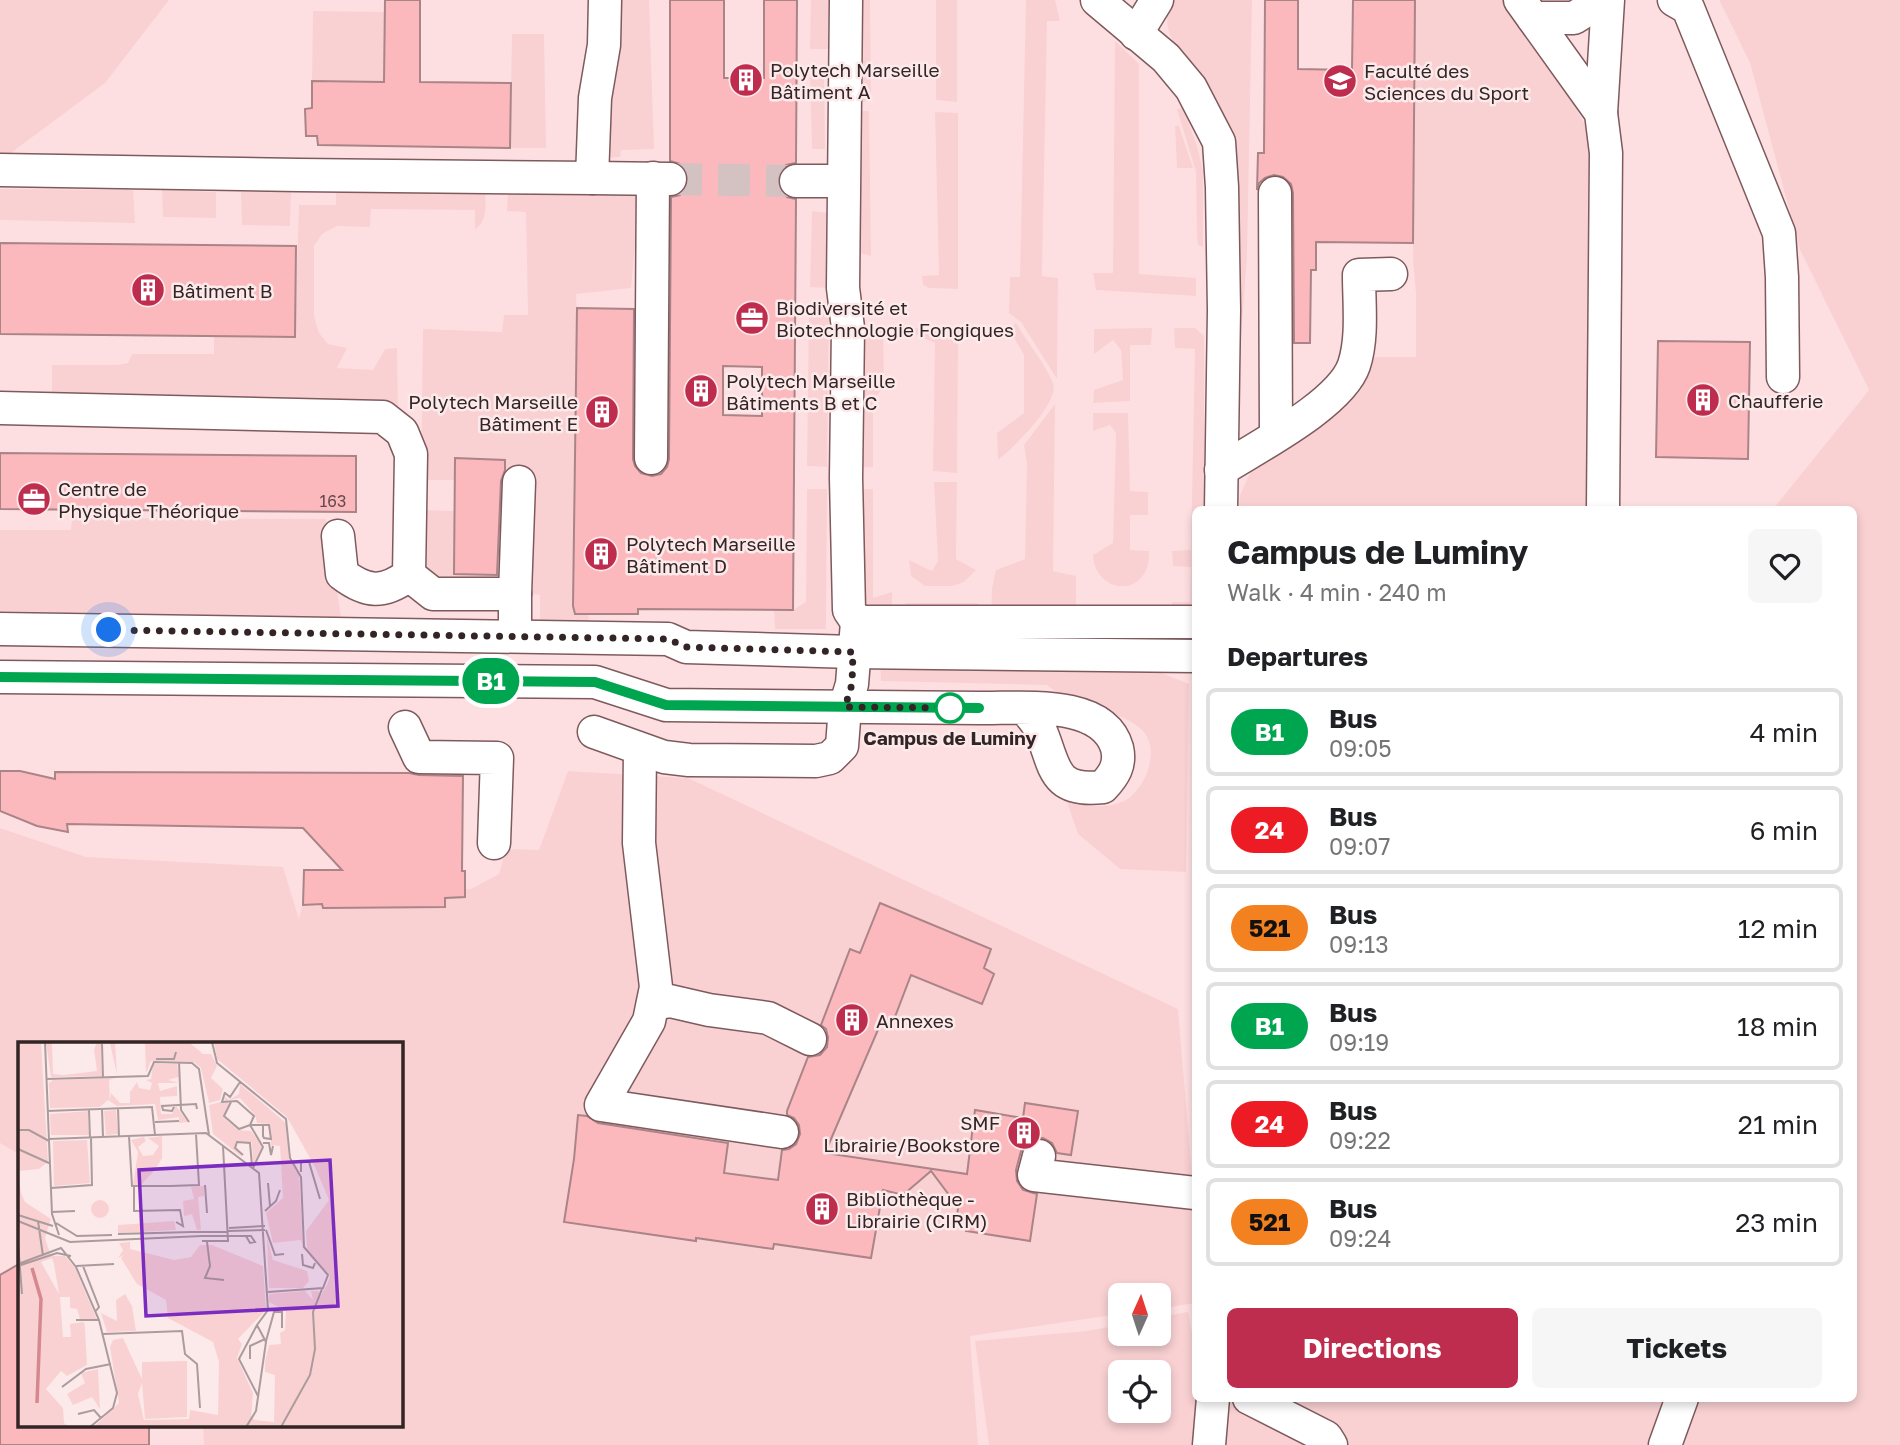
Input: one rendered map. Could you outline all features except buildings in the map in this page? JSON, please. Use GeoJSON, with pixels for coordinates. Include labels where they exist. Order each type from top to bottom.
{"type":"FeatureCollection","features":[{"type":"Feature","properties":{"kind":"street"},"geometry":{"type":"LineString","coordinates":[[592,178],[595,98],[604,45],[605,0]]}},
{"type":"Feature","properties":{"kind":"street"},"geometry":{"type":"LineString","coordinates":[[594,732],[640,750],[689,760],[816,761],[830,758],[842,746],[845,707],[852,684],[855,637],[849,610],[846,478],[848,328],[843,288],[842,181],[846,0]]}},
{"type":"Feature","properties":{"kind":"street"},"geometry":{"type":"LineString","coordinates":[[1097,0],[1129,19],[1166,58],[1191,88],[1219,142],[1224,310],[1220,506]]}},
{"type":"Feature","properties":{"kind":"street"},"geometry":{"type":"LineString","coordinates":[[1129,19],[1157,0]]}},
{"type":"Feature","properties":{"kind":"street"},"geometry":{"type":"LineString","coordinates":[[1526,9],[1574,18],[1606,0]]}},
{"type":"Feature","properties":{"kind":"street"},"geometry":{"type":"LineString","coordinates":[[1603,506],[1606,153],[1601,113],[1606,0]]}},
{"type":"Feature","properties":{"kind":"street"},"geometry":{"type":"LineString","coordinates":[[1674,0],[1688,8],[1779,233],[1783,377]]}},
{"type":"Feature","properties":{"kind":"street"},"geometry":{"type":"LineString","coordinates":[[1526,9],[1601,113]]}},
{"type":"Feature","properties":{"kind":"street"},"geometry":{"type":"LineString","coordinates":[[0,170],[299,176],[661,178],[652,458]]}},
{"type":"Feature","properties":{"kind":"street"},"geometry":{"type":"LineString","coordinates":[[796,181],[842,181]]}},
{"type":"Feature","properties":{"kind":"street"},"geometry":{"type":"LineString","coordinates":[[1275,194],[1276,435]]}},
{"type":"Feature","properties":{"kind":"street"},"geometry":{"type":"LineString","coordinates":[[1221,470],[1313,411],[1347,381],[1358,348],[1359,275],[1391,274]]}},
{"type":"Feature","properties":{"kind":"street"},"geometry":{"type":"LineString","coordinates":[[0,408],[383,417],[402,432],[411,454],[409,575],[398,584],[386,588],[372,590],[357,585],[342,574],[338,536]]}},
{"type":"Feature","properties":{"kind":"street"},"geometry":{"type":"LineString","coordinates":[[515,636],[519,482]]}},
{"type":"Feature","properties":{"kind":"street"},"geometry":{"type":"LineString","coordinates":[[409,575],[433,594],[515,594]]}},
{"type":"Feature","properties":{"kind":"street"},"geometry":{"type":"LineString","coordinates":[[0,629],[668,639],[686,647],[1192,622]]}},
{"type":"Feature","properties":{"kind":"street"},"geometry":{"type":"LineString","coordinates":[[855,637],[1192,656]]}},
{"type":"Feature","properties":{"kind":"street"},"geometry":{"type":"LineString","coordinates":[[0,677],[595,682],[666,705],[1026,709]]}},
{"type":"Feature","properties":{"kind":"street"},"geometry":{"type":"LineString","coordinates":[[405,727],[419,757],[496,758],[494,843]]}},
{"type":"Feature","properties":{"kind":"street"},"geometry":{"type":"LineString","coordinates":[[640,750],[639,843],[656,987],[649,1021],[601,1105],[782,1132]]}},
{"type":"Feature","properties":{"kind":"street"},"geometry":{"type":"LineString","coordinates":[[653,1004],[670,1001],[709,1010],[768,1018],[810,1039]]}},
{"type":"Feature","properties":{"kind":"street"},"geometry":{"type":"LineString","coordinates":[[1039,1156],[1034,1175],[1192,1193]]}},
{"type":"Feature","properties":{"kind":"street"},"geometry":{"type":"LineString","coordinates":[[1209,1445],[1213,1402]]}},
{"type":"Feature","properties":{"kind":"street"},"geometry":{"type":"LineString","coordinates":[[1257,1402],[1326,1437],[1331,1445]]}},
{"type":"Feature","properties":{"kind":"street"},"geometry":{"type":"LineString","coordinates":[[1665,1445],[1681,1402]]}},
{"type":"Feature","properties":{"kind":"shaded area","name":"Campus de Luminy"},"geometry":{"type":"Polygon","coordinates":[[[0,0],[1719,0],[1750,63],[1800,250],[1869,390],[1775,506],[1192,506],[1192,1402],[1218,1402],[1460,1445],[0,1445],[0,0]]]}},
{"type":"Feature","properties":{"kind":"shaded area"},"geometry":{"type":"Polygon","coordinates":[[[0,0],[169,0],[105,83],[0,161],[0,0]]]}},
{"type":"Feature","properties":{"kind":"shaded area"},"geometry":{"type":"Polygon","coordinates":[[[615,0],[649,0],[654,149],[621,150],[620,157],[605,158],[615,0]]]}},
{"type":"Feature","properties":{"kind":"shaded area"},"geometry":{"type":"Polygon","coordinates":[[[811,0],[829,0],[828,49],[810,49],[811,0]]]}},
{"type":"Feature","properties":{"kind":"shaded area"},"geometry":{"type":"Polygon","coordinates":[[[861,0],[870,0],[871,101],[860,102],[861,0]]]}},
{"type":"Feature","properties":{"kind":"shaded area"},"geometry":{"type":"Polygon","coordinates":[[[936,0],[957,0],[957,102],[936,100],[936,0]]]}},
{"type":"Feature","properties":{"kind":"shaded area"},"geometry":{"type":"Polygon","coordinates":[[[1026,0],[1055,0],[1060,21],[1047,21],[1042,276],[1058,278],[1057,379],[1021,322],[1009,313],[1010,277],[1020,277],[1026,0]]]}},
{"type":"Feature","properties":{"kind":"shaded area"},"geometry":{"type":"Polygon","coordinates":[[[1173,0],[1252,0],[1247,257],[1240,349],[1234,349],[1233,256],[1178,50],[1168,26],[1168,13],[1173,0]]]}},
{"type":"Feature","properties":{"kind":"shaded area"},"geometry":{"type":"Polygon","coordinates":[[[1415,0],[1507,0],[1552,64],[1585,125],[1593,160],[1590,506],[1239,506],[1240,495],[1253,466],[1350,402],[1361,390],[1370,357],[1416,357],[1413,259],[1415,0]]]}},
{"type":"Feature","properties":{"kind":"shaded area"},"geometry":{"type":"Polygon","coordinates":[[[1719,0],[1900,0],[1900,1445],[1342,1445],[1283,1402],[1857,1402],[1857,506],[1775,506],[1869,390],[1800,250],[1750,63],[1719,0]]]}},
{"type":"Feature","properties":{"kind":"shaded area"},"geometry":{"type":"Polygon","coordinates":[[[313,11],[385,12],[384,82],[312,81],[313,11]]]}},
{"type":"Feature","properties":{"kind":"shaded area"},"geometry":{"type":"Polygon","coordinates":[[[512,34],[544,34],[546,148],[510,148],[512,34]]]}},
{"type":"Feature","properties":{"kind":"shaded area"},"geometry":{"type":"Polygon","coordinates":[[[1115,41],[1139,64],[1139,274],[1196,278],[1196,296],[1096,290],[1093,273],[1113,273],[1115,41]]]}},
{"type":"Feature","properties":{"kind":"shaded area"},"geometry":{"type":"Polygon","coordinates":[[[810,70],[824,70],[825,149],[812,149],[810,70]]]}},
{"type":"Feature","properties":{"kind":"shaded area"},"geometry":{"type":"Polygon","coordinates":[[[1183,108],[1203,171],[1203,247],[1198,245],[1197,236],[1196,172],[1177,109],[1183,108]]]}},
{"type":"Feature","properties":{"kind":"shaded area"},"geometry":{"type":"Polygon","coordinates":[[[861,111],[869,111],[871,256],[860,253],[861,111]]]}},
{"type":"Feature","properties":{"kind":"shaded area"},"geometry":{"type":"Polygon","coordinates":[[[935,112],[958,113],[958,289],[929,288],[923,285],[922,276],[939,275],[935,112]]]}},
{"type":"Feature","properties":{"kind":"shaded area"},"geometry":{"type":"Polygon","coordinates":[[[1175,126],[1179,126],[1193,168],[1177,168],[1175,126]]]}},
{"type":"Feature","properties":{"kind":"shaded area"},"geometry":{"type":"Polygon","coordinates":[[[336,186],[485,188],[484,216],[475,229],[475,210],[371,209],[370,227],[337,226],[322,234],[314,246],[314,316],[319,333],[328,344],[347,348],[337,368],[373,370],[385,349],[397,348],[398,416],[52,401],[52,365],[117,365],[128,363],[132,354],[214,354],[214,336],[295,337],[299,205],[336,205],[336,186]]]}},
{"type":"Feature","properties":{"kind":"shaded area"},"geometry":{"type":"Polygon","coordinates":[[[0,189],[133,190],[135,223],[0,220],[0,189]]]}},
{"type":"Feature","properties":{"kind":"shaded area"},"geometry":{"type":"Polygon","coordinates":[[[162,190],[216,192],[216,218],[163,217],[162,190]]]}},
{"type":"Feature","properties":{"kind":"shaded area"},"geometry":{"type":"Polygon","coordinates":[[[640,191],[631,288],[576,294],[589,627],[540,626],[540,595],[524,593],[524,475],[505,474],[505,460],[455,458],[455,480],[421,480],[423,329],[502,332],[504,315],[528,315],[526,212],[507,211],[508,192],[640,191]]]}},
{"type":"Feature","properties":{"kind":"shaded area"},"geometry":{"type":"Polygon","coordinates":[[[241,192],[291,192],[290,226],[242,225],[241,192]]]}},
{"type":"Feature","properties":{"kind":"shaded area"},"geometry":{"type":"Polygon","coordinates":[[[812,211],[827,213],[827,288],[810,287],[812,211]]]}},
{"type":"Feature","properties":{"kind":"shaded area"},"geometry":{"type":"Polygon","coordinates":[[[809,311],[829,312],[827,467],[807,466],[809,311]]]}},
{"type":"Feature","properties":{"kind":"shaded area"},"geometry":{"type":"Polygon","coordinates":[[[1016,323],[1050,376],[1053,392],[1043,413],[998,460],[997,433],[1024,413],[1024,355],[1009,329],[1016,323]]]}},
{"type":"Feature","properties":{"kind":"shaded area"},"geometry":{"type":"Polygon","coordinates":[[[862,328],[883,328],[884,386],[873,400],[873,467],[855,468],[862,328]]]}},
{"type":"Feature","properties":{"kind":"shaded area"},"geometry":{"type":"Polygon","coordinates":[[[914,328],[979,328],[979,339],[964,331],[958,340],[957,473],[933,471],[935,343],[913,333],[914,328]]]}},
{"type":"Feature","properties":{"kind":"shaded area"},"geometry":{"type":"Polygon","coordinates":[[[1152,328],[1151,345],[1130,345],[1130,401],[1093,403],[1094,390],[1123,380],[1121,350],[1113,340],[1094,354],[1094,329],[1152,328]]]}},
{"type":"Feature","properties":{"kind":"shaded area"},"geometry":{"type":"Polygon","coordinates":[[[1174,328],[1195,328],[1204,336],[1204,506],[1192,506],[1192,615],[1172,614],[1172,602],[1190,602],[1191,567],[1173,566],[1172,551],[1191,550],[1195,349],[1175,348],[1174,328]]]}},
{"type":"Feature","properties":{"kind":"shaded area"},"geometry":{"type":"Polygon","coordinates":[[[1055,404],[1053,571],[1076,576],[1076,614],[991,614],[996,570],[1025,559],[1027,464],[1024,445],[1055,404]]]}},
{"type":"Feature","properties":{"kind":"shaded area"},"geometry":{"type":"Polygon","coordinates":[[[1093,413],[1128,413],[1130,491],[1148,492],[1148,515],[1130,515],[1130,550],[1149,551],[1148,566],[1141,578],[1134,584],[1125,586],[1107,582],[1095,566],[1093,555],[1113,543],[1116,433],[1110,425],[1093,431],[1093,413]]]}},
{"type":"Feature","properties":{"kind":"shaded area"},"geometry":{"type":"Polygon","coordinates":[[[934,482],[957,482],[956,559],[976,570],[964,582],[952,586],[925,586],[911,576],[909,560],[932,571],[938,561],[934,482]]]}},
{"type":"Feature","properties":{"kind":"shaded area"},"geometry":{"type":"Polygon","coordinates":[[[807,489],[827,489],[826,629],[775,629],[774,610],[793,610],[806,602],[807,489]]]}},
{"type":"Feature","properties":{"kind":"shaded area"},"geometry":{"type":"Polygon","coordinates":[[[855,489],[873,489],[873,598],[892,592],[892,614],[875,613],[864,604],[855,489]]]}},
{"type":"Feature","properties":{"kind":"shaded area"},"geometry":{"type":"Polygon","coordinates":[[[420,510],[454,511],[454,574],[505,575],[504,587],[464,585],[439,578],[429,572],[422,562],[418,548],[420,510]]]}},
{"type":"Feature","properties":{"kind":"shaded area"},"geometry":{"type":"Polygon","coordinates":[[[72,518],[326,519],[341,617],[0,611],[0,530],[71,530],[72,518]]]}},
{"type":"Feature","properties":{"kind":"shaded area"},"geometry":{"type":"Polygon","coordinates":[[[905,603],[978,603],[979,614],[905,614],[905,603]]]}},
{"type":"Feature","properties":{"kind":"shaded area"},"geometry":{"type":"Polygon","coordinates":[[[880,660],[1157,660],[1159,672],[1189,684],[1186,872],[1120,869],[1078,834],[1066,799],[1095,806],[1117,804],[1132,796],[1144,779],[1151,749],[1143,731],[1134,723],[1070,699],[1047,685],[881,681],[880,660]]]}},
{"type":"Feature","properties":{"kind":"shaded area"},"geometry":{"type":"Polygon","coordinates":[[[568,771],[688,778],[1178,1009],[1192,1175],[1192,1304],[1171,1307],[1171,1283],[1108,1283],[1108,1316],[970,1336],[978,1445],[204,1445],[203,1428],[402,1428],[402,1042],[18,1042],[18,1153],[0,1143],[0,828],[86,857],[283,867],[299,919],[305,894],[471,889],[499,874],[506,849],[539,850],[568,771]]]}},
{"type":"Feature","properties":{"kind":"shaded area"},"geometry":{"type":"Polygon","coordinates":[[[1188,1312],[1192,1333],[1192,1402],[1197,1402],[1192,1445],[989,1445],[975,1341],[1108,1327],[1108,1346],[1171,1346],[1171,1315],[1188,1312]]]}},
{"type":"Feature","properties":{"kind":"shaded area"},"geometry":{"type":"Polygon","coordinates":[[[1223,1402],[1242,1402],[1317,1445],[1223,1445],[1223,1402]]]}},
{"type":"Feature","properties":{"kind":"tunnel"},"geometry":{"type":"LineString","coordinates":[[670,179],[796,181]]}},
{"type":"Feature","properties":{"kind":"bus line","name":"B1"},"geometry":{"type":"LineString","coordinates":[[0,677],[595,682],[666,705],[979,708]]}},
{"type":"Feature","properties":{"kind":"place","name":"Polytech Marseille Bâtiment A"},"geometry":{"type":"Point","coordinates":[746,80]}},
{"type":"Feature","properties":{"kind":"place","name":"Faculté des Sciences du Sport"},"geometry":{"type":"Point","coordinates":[1340,81]}},
{"type":"Feature","properties":{"kind":"place","name":"Bâtiment B"},"geometry":{"type":"Point","coordinates":[148,290]}},
{"type":"Feature","properties":{"kind":"place","name":"Biodiversité et Biotechnologie Fongiques"},"geometry":{"type":"Point","coordinates":[752,318]}},
{"type":"Feature","properties":{"kind":"place","name":"Polytech Marseille Bâtiments B et C"},"geometry":{"type":"Point","coordinates":[701,391]}},
{"type":"Feature","properties":{"kind":"place","name":"Chaufferie"},"geometry":{"type":"Point","coordinates":[1703,400]}},
{"type":"Feature","properties":{"kind":"place","name":"Polytech Marseille Bâtiment E"},"geometry":{"type":"Point","coordinates":[602,412]}},
{"type":"Feature","properties":{"kind":"place","name":"Centre de Physique Théorique"},"geometry":{"type":"Point","coordinates":[34,499]}},
{"type":"Feature","properties":{"kind":"place","name":"Polytech Marseille Bâtiment D"},"geometry":{"type":"Point","coordinates":[601,554]}},
{"type":"Feature","properties":{"kind":"place","name":"Campus de Luminy"},"geometry":{"type":"Point","coordinates":[950,708]}},
{"type":"Feature","properties":{"kind":"place","name":"Annexes"},"geometry":{"type":"Point","coordinates":[852,1020]}},
{"type":"Feature","properties":{"kind":"place","name":"SMF Librairie/Bookstore"},"geometry":{"type":"Point","coordinates":[1024,1133]}},
{"type":"Feature","properties":{"kind":"place","name":"Bibliothèque - Librairie (CIRM)"},"geometry":{"type":"Point","coordinates":[822,1209]}},
{"type":"Feature","properties":{"kind":"route"},"geometry":{"type":"LineString","coordinates":[[109,630],[668,639],[686,647],[825,649],[853,652],[852,684],[845,707],[956,708],[950,708]]}}]}
